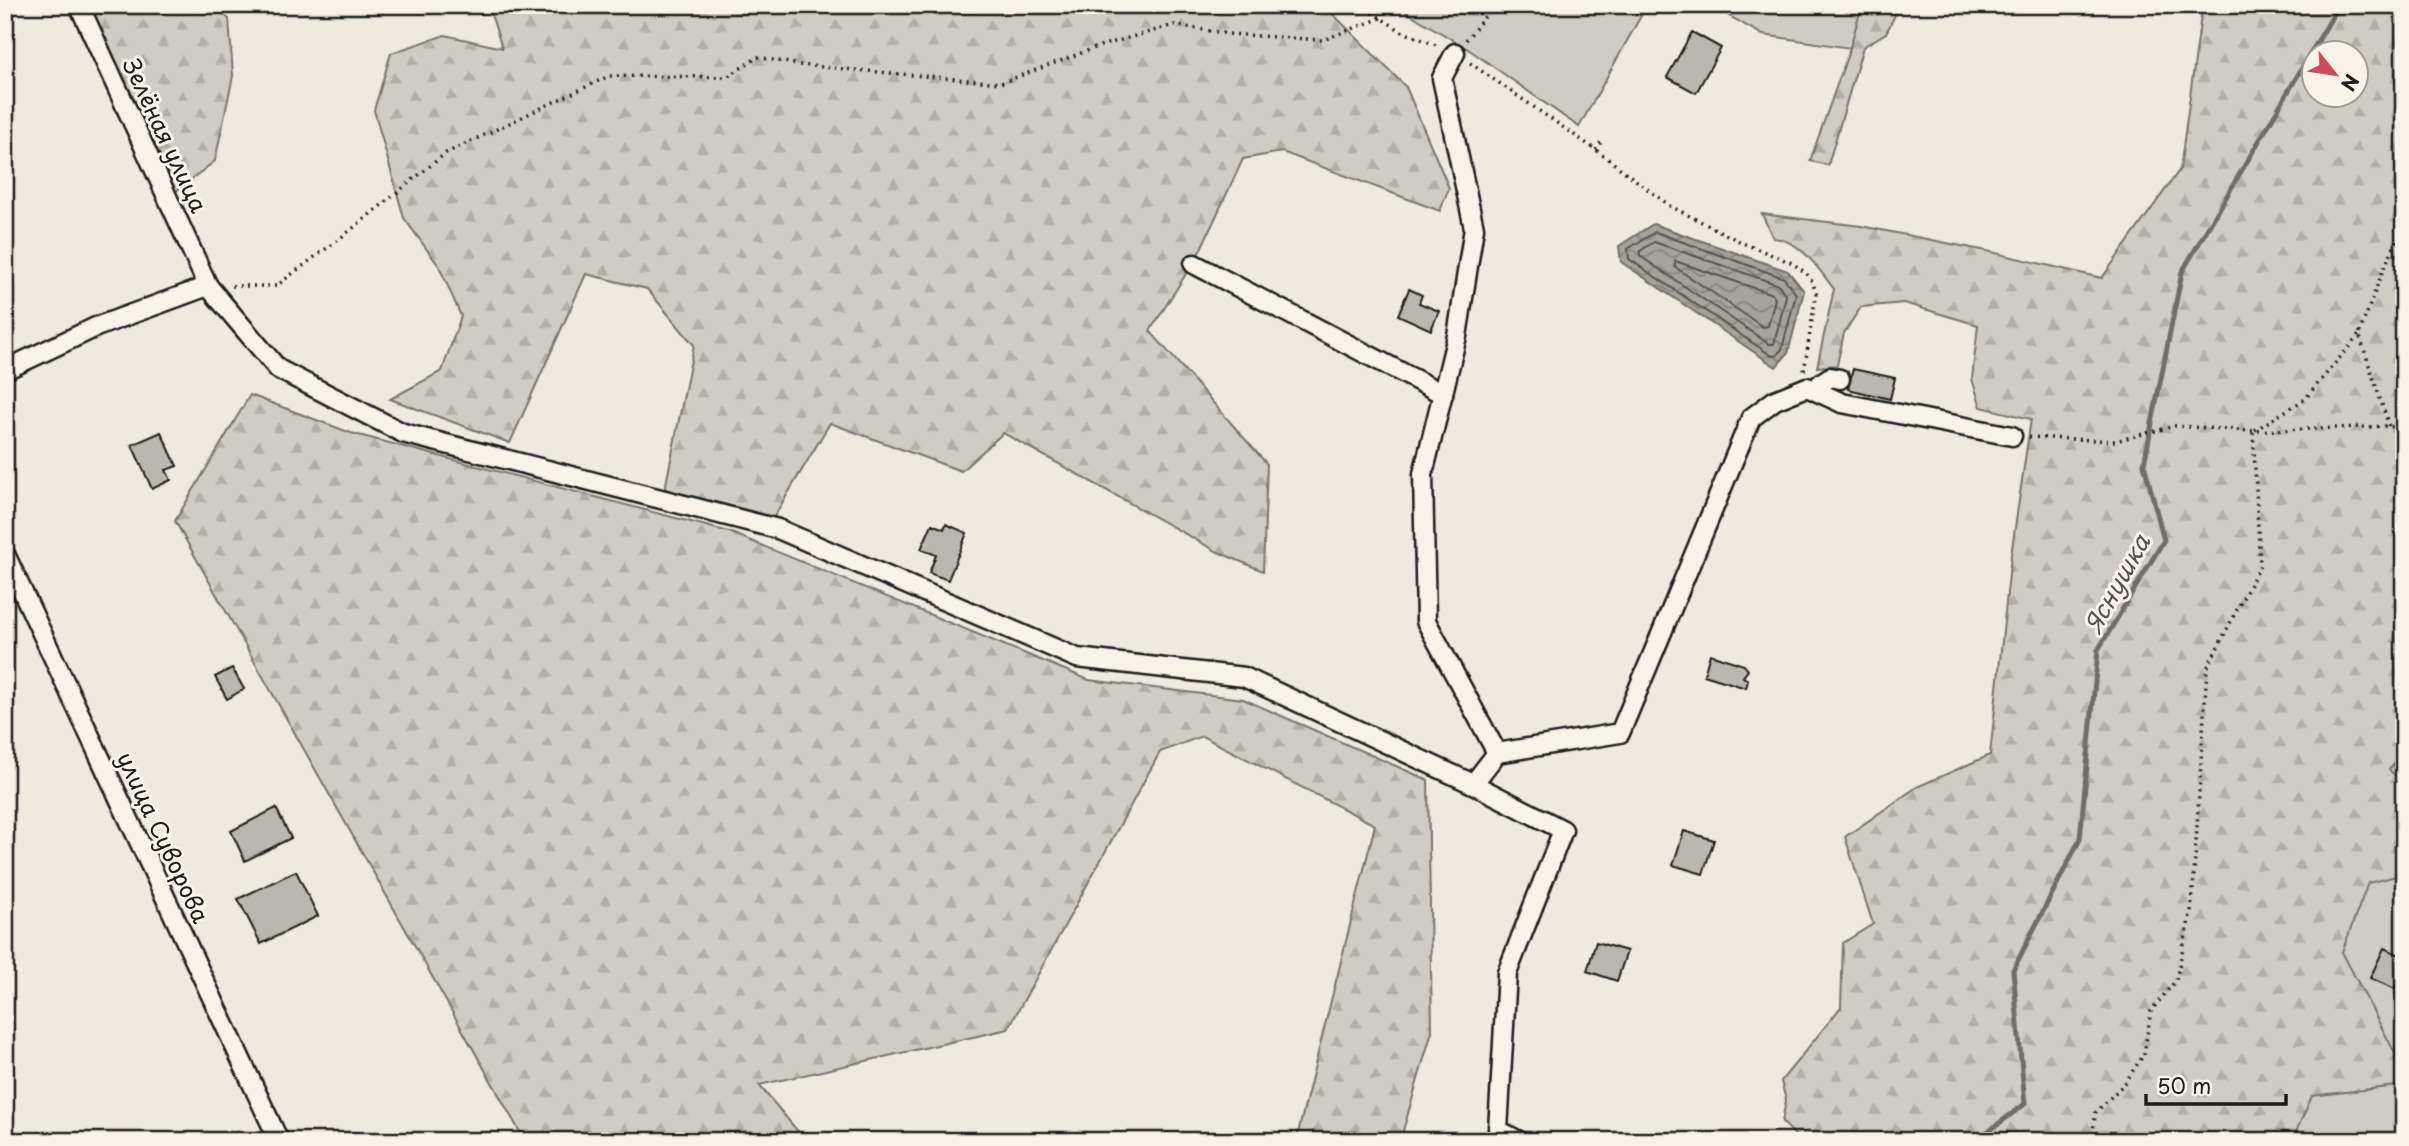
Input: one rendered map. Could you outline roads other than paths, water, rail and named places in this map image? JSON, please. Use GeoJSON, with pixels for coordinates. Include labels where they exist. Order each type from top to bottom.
{"type":"FeatureCollection","features":[{"type":"Feature","properties":{"kind":"street","name":"Зелёная улица"},"geometry":{"type":"LineString","coordinates":[[79,5],[208,286],[278,369],[404,433],[778,528],[1077,659],[1244,677],[1473,784],[1563,830],[1507,973],[1497,1135]]}},
{"type":"Feature","properties":{"kind":"street"},"geometry":{"type":"LineString","coordinates":[[1455,52],[1442,78],[1474,228],[1457,336],[1423,474],[1426,621],[1497,753]]}},
{"type":"Feature","properties":{"kind":"street"},"geometry":{"type":"LineString","coordinates":[[1194,264],[1443,394]]}},
{"type":"Feature","properties":{"kind":"street"},"geometry":{"type":"LineString","coordinates":[[5,370],[96,327],[208,286]]}},
{"type":"Feature","properties":{"kind":"street"},"geometry":{"type":"LineString","coordinates":[[1473,784],[1497,753],[1620,733],[1751,418],[1775,400],[1813,390],[1830,377],[1840,379]]}},
{"type":"Feature","properties":{"kind":"street"},"geometry":{"type":"LineString","coordinates":[[1813,390],[1842,403],[2012,436]]}},
{"type":"Feature","properties":{"kind":"street","name":"улица Суворова"},"geometry":{"type":"LineString","coordinates":[[5,554],[279,1141]]}},
{"type":"Feature","properties":{"kind":"street"},"geometry":{"type":"LineString","coordinates":[[1497,1135],[1519,1141]]}},
{"type":"Feature","properties":{"kind":"water"},"geometry":{"type":"Polygon","coordinates":[[[1653,224],[1788,271],[1804,291],[1788,353],[1776,367],[1621,262],[1619,246],[1653,224]]]}},
{"type":"Feature","properties":{"kind":"waterway","name":"Яснушка"},"geometry":{"type":"LineString","coordinates":[[1975,1141],[2025,1104],[2013,970],[2080,839],[2098,650],[2164,540],[2144,464],[2182,272],[2339,5]]}}]}
